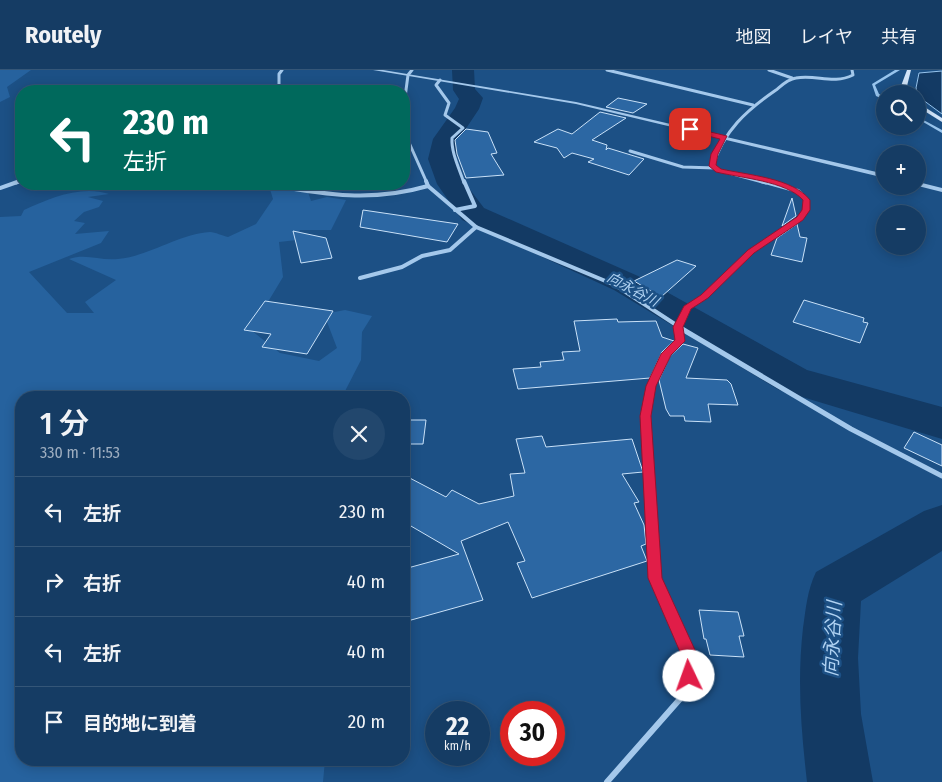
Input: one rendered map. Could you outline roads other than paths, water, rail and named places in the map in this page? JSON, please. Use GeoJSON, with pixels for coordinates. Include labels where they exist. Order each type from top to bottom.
{"type":"FeatureCollection","features":[{"type":"Feature","properties":{"kind":"main road"},"geometry":{"type":"LineString","coordinates":[[904,85],[909,70]]}},
{"type":"Feature","properties":{"kind":"main road"},"geometry":{"type":"LineString","coordinates":[[926,110],[942,120]]}},
{"type":"Feature","properties":{"kind":"street"},"geometry":{"type":"LineString","coordinates":[[279,85],[278,74],[282,70]]}},
{"type":"Feature","properties":{"kind":"street"},"geometry":{"type":"LineString","coordinates":[[375,70],[576,103],[876,174]]}},
{"type":"Feature","properties":{"kind":"street"},"geometry":{"type":"LineString","coordinates":[[407,85],[408,76],[412,70]]}},
{"type":"Feature","properties":{"kind":"street"},"geometry":{"type":"LineString","coordinates":[[607,70],[753,105]]}},
{"type":"Feature","properties":{"kind":"street"},"geometry":{"type":"LineString","coordinates":[[769,70],[792,78],[844,80],[853,75],[852,70]]}},
{"type":"Feature","properties":{"kind":"street"},"geometry":{"type":"LineString","coordinates":[[715,168],[713,166],[715,154],[724,138],[753,105],[792,78]]}},
{"type":"Feature","properties":{"kind":"street"},"geometry":{"type":"LineString","coordinates":[[442,81],[436,86],[449,103],[445,115],[463,128],[452,138],[451,150],[460,162],[464,182],[475,199],[475,206],[455,210]]}},
{"type":"Feature","properties":{"kind":"street"},"geometry":{"type":"LineString","coordinates":[[410,145],[428,186],[476,227],[615,284],[678,327],[851,429],[942,476]]}},
{"type":"Feature","properties":{"kind":"street"},"geometry":{"type":"LineString","coordinates":[[607,782],[687,692],[692,661],[655,578],[646,416],[651,386],[666,354],[680,341],[678,327],[687,308],[704,296],[751,252],[800,218],[806,210],[807,200],[798,191],[715,168],[702,170],[683,167],[630,151]]}},
{"type":"Feature","properties":{"kind":"street"},"geometry":{"type":"LineString","coordinates":[[0,188],[15,183]]}},
{"type":"Feature","properties":{"kind":"street"},"geometry":{"type":"LineString","coordinates":[[410,190],[428,186]]}},
{"type":"Feature","properties":{"kind":"street"},"geometry":{"type":"LineString","coordinates":[[926,186],[942,190]]}},
{"type":"Feature","properties":{"kind":"street"},"geometry":{"type":"LineString","coordinates":[[299,190],[351,199],[369,199],[410,190]]}},
{"type":"Feature","properties":{"kind":"street"},"geometry":{"type":"LineString","coordinates":[[360,278],[402,267],[422,256],[450,250],[476,227]]}},
{"type":"Feature","properties":{"kind":"waterway","name":"向永谷川"},"geometry":{"type":"LineString","coordinates":[[463,70],[464,90],[471,98],[467,109],[446,139],[442,159],[451,184],[473,214],[626,283],[793,380],[942,423]]}},
{"type":"Feature","properties":{"kind":"waterway"},"geometry":{"type":"LineString","coordinates":[[876,92],[873,85],[898,70]]}},
{"type":"Feature","properties":{"kind":"waterway"},"geometry":{"type":"LineString","coordinates":[[926,123],[942,132]]}},
{"type":"Feature","properties":{"kind":"waterway","name":"向永谷川"},"geometry":{"type":"LineString","coordinates":[[840,782],[830,714],[829,658],[835,589],[942,526]]}}]}
